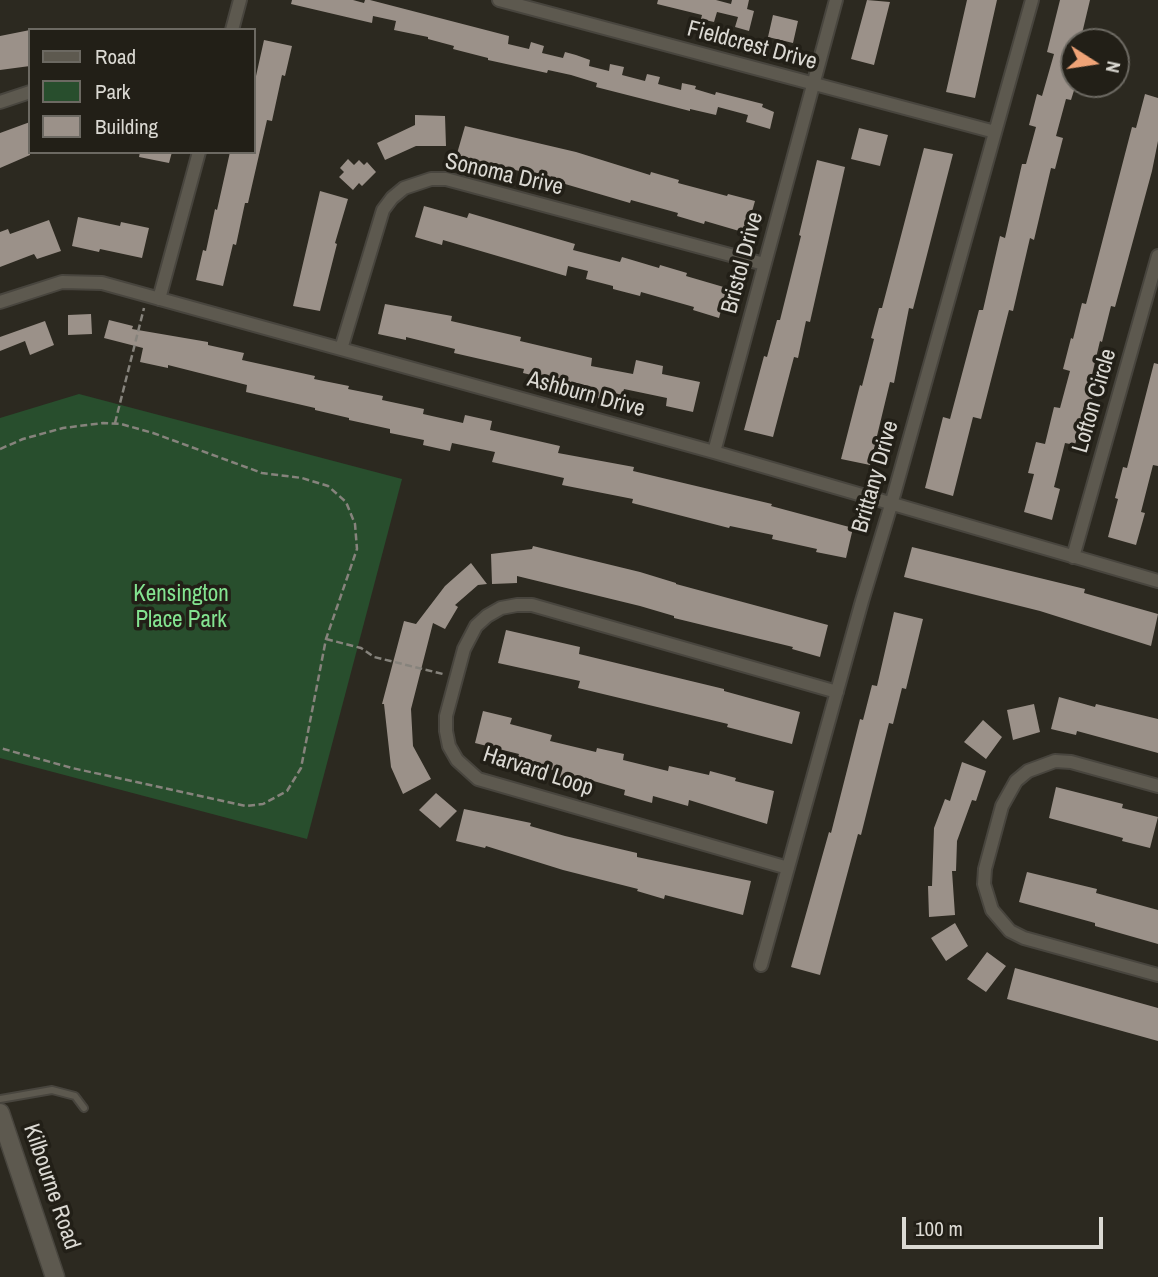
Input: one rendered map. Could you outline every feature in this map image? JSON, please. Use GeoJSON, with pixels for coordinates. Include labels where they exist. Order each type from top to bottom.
{"type":"FeatureCollection","features":[{"type":"Feature","properties":{"kind":"main road","name":"Kilbourne Road"},"geometry":{"type":"LineString","coordinates":[[0,1113],[55,1277]]}},
{"type":"Feature","properties":{"kind":"street"},"geometry":{"type":"LineString","coordinates":[[233,28],[240,0]]}},
{"type":"Feature","properties":{"kind":"street","name":"Fieldcrest Drive"},"geometry":{"type":"LineString","coordinates":[[499,0],[995,132]]}},
{"type":"Feature","properties":{"kind":"street","name":"Bristol Drive"},"geometry":{"type":"LineString","coordinates":[[714,452],[836,0]]}},
{"type":"Feature","properties":{"kind":"street","name":"Brittany Drive"},"geometry":{"type":"LineString","coordinates":[[761,965],[1032,0]]}},
{"type":"Feature","properties":{"kind":"street"},"geometry":{"type":"LineString","coordinates":[[0,102],[28,93]]}},
{"type":"Feature","properties":{"kind":"street"},"geometry":{"type":"LineString","coordinates":[[153,297],[198,154]]}},
{"type":"Feature","properties":{"kind":"street","name":"Sonoma Drive"},"geometry":{"type":"LineString","coordinates":[[341,349],[383,210],[404,188],[431,178],[446,179],[764,264]]}},
{"type":"Feature","properties":{"kind":"street","name":"Lofton Circle"},"geometry":{"type":"LineString","coordinates":[[1073,557],[1158,256]]}},
{"type":"Feature","properties":{"kind":"street","name":"Ashburn Drive"},"geometry":{"type":"LineString","coordinates":[[0,302],[51,285],[83,281],[102,283],[714,452],[1158,581]]}},
{"type":"Feature","properties":{"kind":"street","name":"Harvard Loop"},"geometry":{"type":"LineString","coordinates":[[788,868],[478,779],[457,760],[449,746],[446,716],[456,677],[468,637],[476,626],[501,608],[524,605],[837,692]]}},
{"type":"Feature","properties":{"kind":"street"},"geometry":{"type":"LineString","coordinates":[[1158,786],[1071,762],[1055,761],[1028,771],[1016,781],[1002,806],[985,869],[984,884],[992,910],[1001,922],[1017,934],[1158,975]]}},
{"type":"Feature","properties":{"kind":"lane"},"geometry":{"type":"LineString","coordinates":[[0,1099],[52,1090],[75,1096],[84,1108]]}},
{"type":"Feature","properties":{"kind":"path"},"geometry":{"type":"LineString","coordinates":[[115,423],[153,297]]}},
{"type":"Feature","properties":{"kind":"path"},"geometry":{"type":"LineString","coordinates":[[0,449],[23,439],[63,428],[103,422],[153,433],[262,473],[302,478],[328,486],[346,502],[355,524],[357,549],[326,639],[301,768],[287,791],[262,804],[246,806],[206,799],[0,748]]}},
{"type":"Feature","properties":{"kind":"path"},"geometry":{"type":"LineString","coordinates":[[326,639],[361,648],[374,657],[456,677]]}},
{"type":"Feature","properties":{"kind":"green space","name":"Kensington Place Park"},"geometry":{"type":"Polygon","coordinates":[[[79,394],[402,479],[307,839],[0,758],[0,418],[79,394]]]}},
{"type":"Feature","properties":{"kind":"building"},"geometry":{"type":"Polygon","coordinates":[[[292,0],[353,0],[364,3],[365,0],[370,0],[509,36],[508,44],[529,49],[531,42],[544,46],[542,53],[563,58],[565,52],[576,55],[590,60],[589,66],[609,71],[610,64],[624,67],[622,75],[645,81],[647,74],[660,77],[658,84],[681,90],[682,83],[715,95],[716,92],[763,104],[762,107],[774,112],[770,129],[746,122],[748,115],[718,107],[716,115],[690,111],[596,87],[597,83],[571,75],[548,70],[547,73],[488,60],[453,49],[454,46],[428,37],[394,30],[396,21],[373,16],[372,23],[291,4],[292,0]]]}},
{"type":"Feature","properties":{"kind":"building"},"geometry":{"type":"Polygon","coordinates":[[[658,0],[716,0],[731,4],[732,0],[749,0],[747,9],[754,11],[749,31],[735,27],[738,17],[717,12],[714,22],[701,19],[702,15],[657,4],[658,0]]]}},
{"type":"Feature","properties":{"kind":"building"},"geometry":{"type":"Polygon","coordinates":[[[867,0],[890,2],[874,65],[851,59],[867,0]]]}},
{"type":"Feature","properties":{"kind":"building"},"geometry":{"type":"Polygon","coordinates":[[[967,0],[997,0],[975,98],[946,92],[967,0]]]}},
{"type":"Feature","properties":{"kind":"building"},"geometry":{"type":"Polygon","coordinates":[[[1060,0],[1090,0],[1083,28],[1060,28],[1060,98],[1072,98],[1066,99],[1056,136],[1063,138],[1055,169],[1051,168],[1034,240],[1030,238],[1013,311],[1009,310],[981,419],[973,417],[953,496],[925,488],[943,417],[950,419],[979,310],[983,310],[1000,236],[1005,238],[1022,164],[1026,164],[1036,127],[1029,125],[1037,94],[1042,96],[1054,54],[1047,52],[1060,0]]]}},
{"type":"Feature","properties":{"kind":"building"},"geometry":{"type":"Polygon","coordinates":[[[773,15],[798,21],[793,43],[768,37],[773,15]]]}},
{"type":"Feature","properties":{"kind":"building"},"geometry":{"type":"Polygon","coordinates":[[[28,30],[28,66],[0,70],[0,36],[28,30]]]}},
{"type":"Feature","properties":{"kind":"building"},"geometry":{"type":"Polygon","coordinates":[[[264,40],[292,46],[285,76],[282,75],[272,121],[267,120],[248,203],[245,203],[223,286],[196,280],[203,250],[206,251],[215,209],[217,210],[230,154],[256,154],[256,76],[264,40]]]}},
{"type":"Feature","properties":{"kind":"building"},"geometry":{"type":"Polygon","coordinates":[[[1145,94],[1158,98],[1158,141],[1152,171],[1115,307],[1111,306],[1102,342],[1100,341],[1091,379],[1097,380],[1089,412],[1084,410],[1075,445],[1065,443],[1054,487],[1060,489],[1052,520],[1024,512],[1034,474],[1028,473],[1036,442],[1045,444],[1054,407],[1060,408],[1070,371],[1063,369],[1071,338],[1073,339],[1082,303],[1086,304],[1132,127],[1136,128],[1145,94]]]}},
{"type":"Feature","properties":{"kind":"building"},"geometry":{"type":"Polygon","coordinates":[[[415,115],[445,116],[446,146],[416,146],[385,160],[377,143],[415,125],[415,115]]]}},
{"type":"Feature","properties":{"kind":"building"},"geometry":{"type":"Polygon","coordinates":[[[28,123],[30,155],[0,168],[0,133],[28,123]]]}},
{"type":"Feature","properties":{"kind":"building"},"geometry":{"type":"Polygon","coordinates":[[[465,126],[576,152],[650,175],[651,172],[679,180],[678,183],[755,201],[746,233],[705,221],[704,224],[677,216],[678,213],[631,200],[630,203],[524,172],[456,157],[465,126]]]}},
{"type":"Feature","properties":{"kind":"building"},"geometry":{"type":"Polygon","coordinates":[[[859,128],[888,135],[880,166],[851,159],[859,128]]]}},
{"type":"Feature","properties":{"kind":"building"},"geometry":{"type":"Polygon","coordinates":[[[924,148],[953,154],[913,309],[909,308],[894,383],[890,382],[870,465],[841,459],[874,339],[871,338],[879,308],[882,308],[924,148]]]}},
{"type":"Feature","properties":{"kind":"building"},"geometry":{"type":"Polygon","coordinates":[[[140,154],[171,154],[169,163],[139,157],[140,154]]]}},
{"type":"Feature","properties":{"kind":"building"},"geometry":{"type":"Polygon","coordinates":[[[348,159],[354,165],[359,160],[364,165],[367,162],[376,172],[362,186],[359,183],[353,190],[339,177],[344,172],[340,168],[348,159]]]}},
{"type":"Feature","properties":{"kind":"building"},"geometry":{"type":"Polygon","coordinates":[[[817,160],[845,167],[810,322],[806,321],[798,358],[794,357],[773,437],[744,430],[764,356],[767,357],[777,320],[780,320],[817,160]]]}},
{"type":"Feature","properties":{"kind":"building"},"geometry":{"type":"Polygon","coordinates":[[[320,191],[348,199],[320,311],[293,306],[320,191]]]}},
{"type":"Feature","properties":{"kind":"building"},"geometry":{"type":"Polygon","coordinates":[[[424,206],[467,218],[469,213],[575,244],[573,250],[620,262],[622,257],[659,268],[660,265],[727,288],[719,318],[693,310],[694,307],[641,292],[640,296],[613,289],[613,286],[586,279],[588,271],[568,266],[566,276],[443,240],[442,245],[415,237],[424,206]]]}},
{"type":"Feature","properties":{"kind":"building"},"geometry":{"type":"Polygon","coordinates":[[[78,217],[120,226],[121,222],[149,228],[142,258],[72,246],[78,217]]]}},
{"type":"Feature","properties":{"kind":"building"},"geometry":{"type":"Polygon","coordinates":[[[49,220],[61,251],[37,259],[34,254],[0,267],[0,232],[8,229],[10,234],[49,220]]]}},
{"type":"Feature","properties":{"kind":"building"},"geometry":{"type":"Polygon","coordinates":[[[385,304],[452,316],[451,321],[521,337],[520,341],[592,358],[591,366],[633,374],[636,360],[663,366],[662,374],[700,382],[693,412],[666,406],[667,398],[624,389],[620,403],[593,397],[595,390],[523,373],[524,369],[454,353],[455,349],[406,337],[406,340],[378,334],[385,304]]]}},
{"type":"Feature","properties":{"kind":"building"},"geometry":{"type":"Polygon","coordinates":[[[91,314],[92,334],[68,335],[68,315],[91,314]]]}},
{"type":"Feature","properties":{"kind":"building"},"geometry":{"type":"Polygon","coordinates":[[[109,320],[133,326],[132,329],[208,342],[208,345],[244,353],[242,360],[315,376],[314,379],[383,396],[382,400],[424,409],[423,414],[463,423],[465,415],[492,421],[490,430],[560,446],[558,453],[634,467],[633,471],[772,504],[771,506],[853,528],[846,558],[772,539],[773,535],[730,526],[729,528],[632,503],[633,499],[562,485],[564,478],[492,462],[495,452],[452,443],[450,451],[423,445],[424,440],[390,433],[390,429],[246,392],[247,385],[168,365],[168,368],[140,362],[143,348],[104,338],[109,320]]]}},
{"type":"Feature","properties":{"kind":"building"},"geometry":{"type":"Polygon","coordinates":[[[45,321],[54,345],[30,355],[25,341],[0,351],[0,337],[45,321]]]}},
{"type":"Feature","properties":{"kind":"building"},"geometry":{"type":"Polygon","coordinates":[[[1154,363],[1158,364],[1158,466],[1153,465],[1141,512],[1145,513],[1136,545],[1108,537],[1123,467],[1127,468],[1154,363]]]}},
{"type":"Feature","properties":{"kind":"building"},"geometry":{"type":"Polygon","coordinates":[[[533,546],[640,572],[828,625],[820,657],[792,649],[793,647],[674,618],[640,606],[517,576],[517,583],[492,584],[491,554],[532,549],[533,546]]]}},
{"type":"Feature","properties":{"kind":"building"},"geometry":{"type":"Polygon","coordinates":[[[912,547],[1085,589],[1084,593],[1158,614],[1151,646],[1040,611],[904,577],[912,547]]]}},
{"type":"Feature","properties":{"kind":"building"},"geometry":{"type":"Polygon","coordinates":[[[471,563],[487,584],[478,585],[455,605],[458,607],[445,629],[433,623],[411,709],[413,746],[431,779],[403,794],[391,767],[382,704],[404,621],[416,624],[445,586],[471,563]]]}},
{"type":"Feature","properties":{"kind":"building"},"geometry":{"type":"Polygon","coordinates":[[[894,612],[923,619],[906,689],[902,688],[893,724],[889,723],[861,835],[858,834],[820,975],[791,967],[829,832],[831,833],[860,719],[863,720],[872,685],[877,686],[894,612]]]}},
{"type":"Feature","properties":{"kind":"building"},"geometry":{"type":"Polygon","coordinates":[[[506,630],[580,647],[579,654],[724,689],[800,712],[792,744],[727,727],[728,724],[578,688],[580,681],[498,663],[506,630]]]}},
{"type":"Feature","properties":{"kind":"building"},"geometry":{"type":"Polygon","coordinates":[[[1059,697],[1158,719],[1158,753],[1077,731],[1076,735],[1051,729],[1059,697]]]}},
{"type":"Feature","properties":{"kind":"building"},"geometry":{"type":"Polygon","coordinates":[[[1034,704],[1040,732],[1013,740],[1007,710],[1034,704]]]}},
{"type":"Feature","properties":{"kind":"building"},"geometry":{"type":"Polygon","coordinates":[[[483,711],[512,718],[510,724],[552,735],[550,741],[596,752],[597,748],[624,754],[623,760],[668,771],[669,766],[709,775],[710,771],[774,791],[767,824],[689,800],[688,806],[653,796],[652,803],[624,795],[625,790],[583,778],[582,784],[555,776],[556,771],[517,760],[519,754],[475,743],[483,711]]]}},
{"type":"Feature","properties":{"kind":"building"},"geometry":{"type":"Polygon","coordinates":[[[983,720],[1002,737],[986,759],[964,742],[983,720]]]}},
{"type":"Feature","properties":{"kind":"building"},"geometry":{"type":"Polygon","coordinates":[[[962,762],[986,771],[976,801],[972,800],[957,841],[956,871],[952,871],[955,915],[929,917],[928,886],[932,886],[934,828],[945,799],[950,801],[962,762]]]}},
{"type":"Feature","properties":{"kind":"building"},"geometry":{"type":"Polygon","coordinates":[[[1056,787],[1123,804],[1122,808],[1158,817],[1150,848],[1049,818],[1056,787]]]}},
{"type":"Feature","properties":{"kind":"building"},"geometry":{"type":"Polygon","coordinates":[[[436,793],[457,811],[440,828],[419,810],[436,793]]]}},
{"type":"Feature","properties":{"kind":"building"},"geometry":{"type":"Polygon","coordinates":[[[464,809],[531,823],[530,826],[565,836],[637,853],[637,857],[751,881],[743,915],[665,895],[664,899],[637,891],[638,889],[563,870],[486,846],[485,848],[456,841],[464,809]]]}},
{"type":"Feature","properties":{"kind":"building"},"geometry":{"type":"Polygon","coordinates":[[[1027,872],[1097,889],[1096,893],[1158,910],[1158,944],[1019,902],[1027,872]]]}},
{"type":"Feature","properties":{"kind":"building"},"geometry":{"type":"Polygon","coordinates":[[[955,923],[968,946],[946,961],[931,938],[955,923]]]}},
{"type":"Feature","properties":{"kind":"building"},"geometry":{"type":"Polygon","coordinates":[[[987,952],[1006,966],[986,992],[967,979],[987,952]]]}},
{"type":"Feature","properties":{"kind":"building"},"geometry":{"type":"Polygon","coordinates":[[[1015,968],[1158,1008],[1158,1041],[1007,999],[1015,968]]]}}]}
